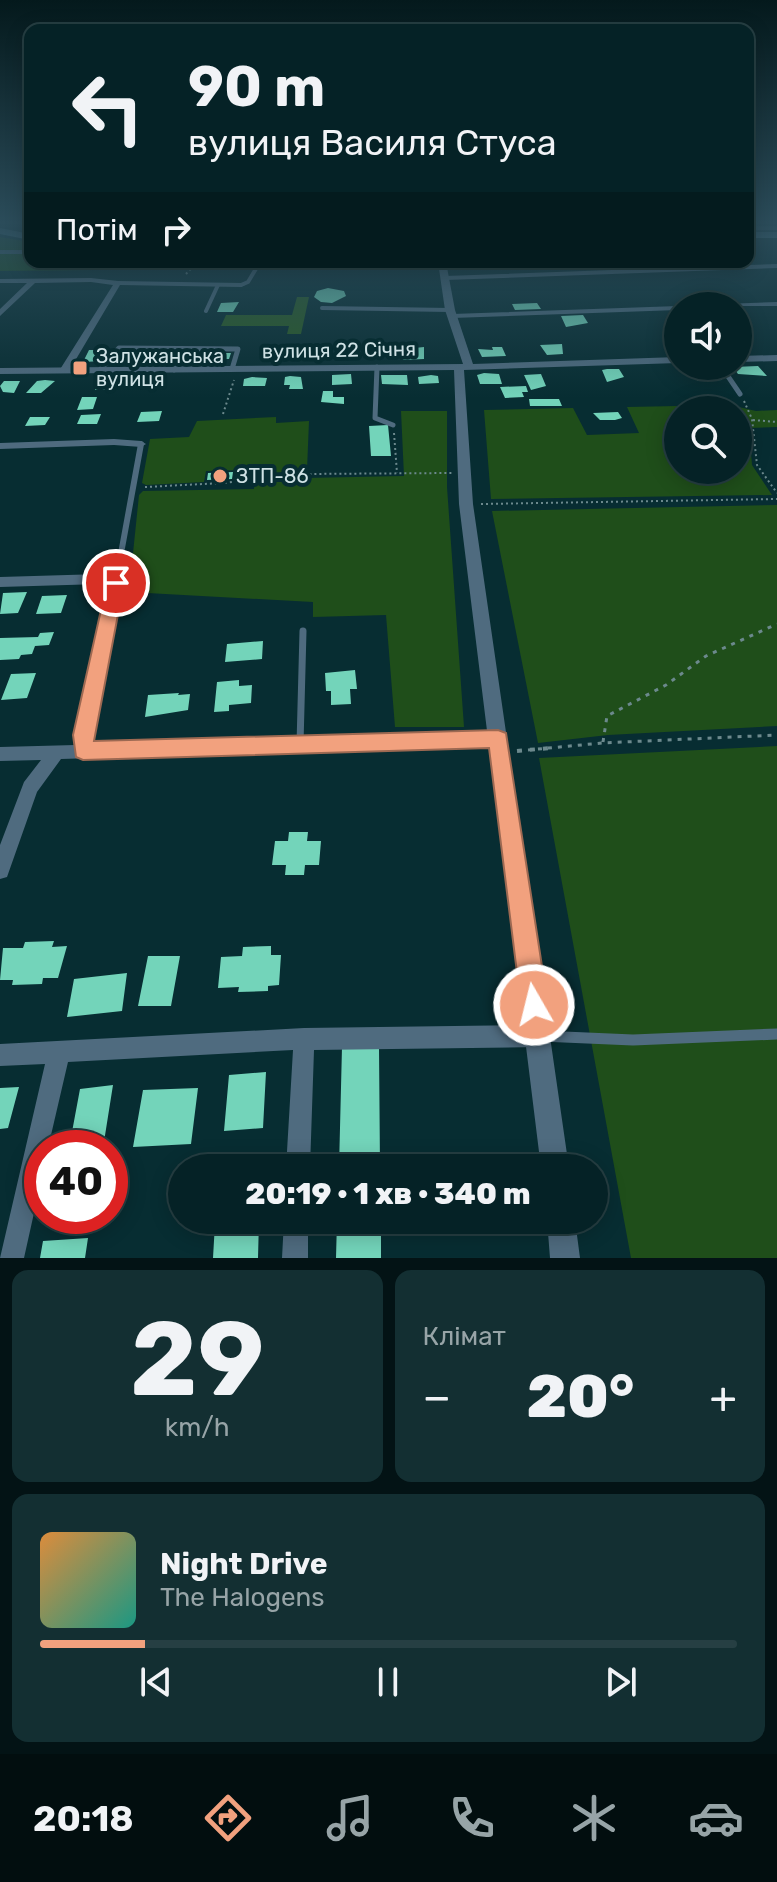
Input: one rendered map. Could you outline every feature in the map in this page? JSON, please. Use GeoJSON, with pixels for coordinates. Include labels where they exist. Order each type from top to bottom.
{"type":"FeatureCollection","features":[{"type":"Feature","properties":{"kind":"street"},"geometry":{"type":"LineString","coordinates":[[0,314],[34,280]]}},
{"type":"Feature","properties":{"kind":"street"},"geometry":{"type":"LineString","coordinates":[[445,280],[464,367],[463,473],[466,504],[553,1154]]}},
{"type":"Feature","properties":{"kind":"street"},"geometry":{"type":"LineString","coordinates":[[0,281],[241,285]]}},
{"type":"Feature","properties":{"kind":"street"},"geometry":{"type":"LineString","coordinates":[[64,371],[118,283]]}},
{"type":"Feature","properties":{"kind":"street"},"geometry":{"type":"LineString","coordinates":[[752,305],[777,304]]}},
{"type":"Feature","properties":{"kind":"street"},"geometry":{"type":"LineString","coordinates":[[451,313],[664,308]]}},
{"type":"Feature","properties":{"kind":"street"},"geometry":{"type":"LineString","coordinates":[[752,359],[777,358]]}},
{"type":"Feature","properties":{"kind":"street","name":"вулиця 22 Січня"},"geometry":{"type":"LineString","coordinates":[[0,371],[464,367],[664,360]]}},
{"type":"Feature","properties":{"kind":"street"},"geometry":{"type":"LineString","coordinates":[[0,446],[141,444]]}},
{"type":"Feature","properties":{"kind":"street"},"geometry":{"type":"LineString","coordinates":[[0,582],[101,579],[116,583],[83,735],[83,751]]}},
{"type":"Feature","properties":{"kind":"street"},"geometry":{"type":"LineString","coordinates":[[0,754],[300,744],[499,745]]}},
{"type":"Feature","properties":{"kind":"street"},"geometry":{"type":"LineString","coordinates":[[0,870],[30,788],[57,752]]}},
{"type":"Feature","properties":{"kind":"street"},"geometry":{"type":"LineString","coordinates":[[0,1055],[304,1039],[539,1036]]}},
{"type":"Feature","properties":{"kind":"street"},"geometry":{"type":"LineString","coordinates":[[299,1154],[304,1039]]}},
{"type":"Feature","properties":{"kind":"street"},"geometry":{"type":"LineString","coordinates":[[11,1258],[59,1052]]}},
{"type":"Feature","properties":{"kind":"street"},"geometry":{"type":"LineString","coordinates":[[295,1258],[296,1234]]}},
{"type":"Feature","properties":{"kind":"street"},"geometry":{"type":"LineString","coordinates":[[562,1234],[565,1258]]}},
{"type":"Feature","properties":{"kind":"lane"},"geometry":{"type":"LineString","coordinates":[[241,285],[249,280]]}},
{"type":"Feature","properties":{"kind":"lane"},"geometry":{"type":"LineString","coordinates":[[206,311],[218,285]]}},
{"type":"Feature","properties":{"kind":"lane"},"geometry":{"type":"LineString","coordinates":[[322,308],[451,313]]}},
{"type":"Feature","properties":{"kind":"lane"},"geometry":{"type":"LineString","coordinates":[[100,370],[119,348],[238,349],[235,369]]}},
{"type":"Feature","properties":{"kind":"lane"},"geometry":{"type":"LineString","coordinates":[[174,370],[181,349]]}},
{"type":"Feature","properties":{"kind":"lane"},"geometry":{"type":"LineString","coordinates":[[377,367],[375,418],[393,425]]}},
{"type":"Feature","properties":{"kind":"lane"},"geometry":{"type":"LineString","coordinates":[[730,380],[740,394]]}},
{"type":"Feature","properties":{"kind":"lane"},"geometry":{"type":"LineString","coordinates":[[116,583],[141,444]]}},
{"type":"Feature","properties":{"kind":"lane"},"geometry":{"type":"LineString","coordinates":[[300,744],[303,631]]}},
{"type":"Feature","properties":{"kind":"lane"},"geometry":{"type":"LineString","coordinates":[[539,1036],[633,1040],[777,1034]]}},
{"type":"Feature","properties":{"kind":"path"},"geometry":{"type":"LineString","coordinates":[[223,414],[235,369]]}},
{"type":"Feature","properties":{"kind":"path"},"geometry":{"type":"LineString","coordinates":[[777,422],[752,419],[757,465],[777,493]]}},
{"type":"Feature","properties":{"kind":"path"},"geometry":{"type":"LineString","coordinates":[[393,425],[397,473]]}},
{"type":"Feature","properties":{"kind":"path"},"geometry":{"type":"LineString","coordinates":[[133,488],[223,483],[303,474],[463,473]]}},
{"type":"Feature","properties":{"kind":"path"},"geometry":{"type":"LineString","coordinates":[[466,504],[777,499]]}},
{"type":"Feature","properties":{"kind":"path"},"geometry":{"type":"LineString","coordinates":[[602,743],[607,716],[666,685],[706,656],[777,624]]}},
{"type":"Feature","properties":{"kind":"path"},"geometry":{"type":"LineString","coordinates":[[499,745],[777,735]]}},
{"type":"Feature","properties":{"kind":"green space"},"geometry":{"type":"Polygon","coordinates":[[[297,297],[309,297],[301,334],[287,334],[289,326],[221,326],[226,315],[292,315],[297,297]]]}},
{"type":"Feature","properties":{"kind":"green space"},"geometry":{"type":"Polygon","coordinates":[[[664,406],[664,484],[752,484],[752,465],[772,495],[491,499],[484,410],[573,408],[587,435],[639,433],[627,407],[664,406]]]}},
{"type":"Feature","properties":{"kind":"green space"},"geometry":{"type":"Polygon","coordinates":[[[752,410],[777,410],[777,427],[752,428],[752,410]]]}},
{"type":"Feature","properties":{"kind":"green space"},"geometry":{"type":"Polygon","coordinates":[[[401,411],[447,411],[447,487],[464,727],[395,727],[386,615],[313,617],[313,602],[129,592],[139,495],[143,491],[254,489],[255,479],[404,476],[401,411]]]}},
{"type":"Feature","properties":{"kind":"green space"},"geometry":{"type":"Polygon","coordinates":[[[276,417],[276,423],[309,421],[307,470],[238,477],[239,470],[206,471],[204,482],[142,483],[150,439],[189,437],[197,421],[276,417]]]}},
{"type":"Feature","properties":{"kind":"green space"},"geometry":{"type":"Polygon","coordinates":[[[777,505],[777,726],[608,735],[538,743],[492,511],[777,505]]]}},
{"type":"Feature","properties":{"kind":"green space"},"geometry":{"type":"Polygon","coordinates":[[[777,746],[777,1258],[631,1258],[539,758],[777,746]]]}},
{"type":"Feature","properties":{"kind":"building"},"geometry":{"type":"Polygon","coordinates":[[[328,288],[344,291],[346,296],[332,303],[321,302],[314,297],[317,291],[328,288]]]}},
{"type":"Feature","properties":{"kind":"building"},"geometry":{"type":"Polygon","coordinates":[[[239,302],[233,312],[217,312],[221,303],[239,302]]]}},
{"type":"Feature","properties":{"kind":"building"},"geometry":{"type":"Polygon","coordinates":[[[537,303],[541,309],[515,310],[512,304],[537,303]]]}},
{"type":"Feature","properties":{"kind":"building"},"geometry":{"type":"Polygon","coordinates":[[[583,315],[588,323],[566,327],[561,316],[583,315]]]}},
{"type":"Feature","properties":{"kind":"building"},"geometry":{"type":"Polygon","coordinates":[[[562,344],[563,354],[547,355],[540,345],[562,344]]]}},
{"type":"Feature","properties":{"kind":"building"},"geometry":{"type":"Polygon","coordinates":[[[424,347],[424,359],[403,360],[401,351],[415,355],[414,348],[424,347]]]}},
{"type":"Feature","properties":{"kind":"building"},"geometry":{"type":"Polygon","coordinates":[[[492,347],[502,347],[506,356],[482,357],[478,349],[493,350],[492,347]]]}},
{"type":"Feature","properties":{"kind":"building"},"geometry":{"type":"Polygon","coordinates":[[[89,350],[108,350],[103,361],[83,362],[89,350]]]}},
{"type":"Feature","properties":{"kind":"building"},"geometry":{"type":"Polygon","coordinates":[[[188,353],[231,353],[229,359],[186,360],[188,353]]]}},
{"type":"Feature","properties":{"kind":"building"},"geometry":{"type":"Polygon","coordinates":[[[163,354],[161,361],[116,361],[119,355],[163,354]]]}},
{"type":"Feature","properties":{"kind":"building"},"geometry":{"type":"Polygon","coordinates":[[[752,366],[758,366],[767,376],[752,375],[752,366]]]}},
{"type":"Feature","properties":{"kind":"building"},"geometry":{"type":"Polygon","coordinates":[[[619,369],[624,377],[607,382],[602,370],[619,369]]]}},
{"type":"Feature","properties":{"kind":"building"},"geometry":{"type":"Polygon","coordinates":[[[351,374],[352,384],[332,385],[332,375],[351,374]]]}},
{"type":"Feature","properties":{"kind":"building"},"geometry":{"type":"Polygon","coordinates":[[[499,374],[502,384],[480,384],[477,375],[499,374]]]}},
{"type":"Feature","properties":{"kind":"building"},"geometry":{"type":"Polygon","coordinates":[[[541,374],[546,386],[531,390],[524,375],[541,374]]]}},
{"type":"Feature","properties":{"kind":"building"},"geometry":{"type":"Polygon","coordinates":[[[381,375],[407,375],[408,385],[382,384],[381,375]]]}},
{"type":"Feature","properties":{"kind":"building"},"geometry":{"type":"Polygon","coordinates":[[[438,376],[439,383],[419,384],[418,377],[438,376]]]}},
{"type":"Feature","properties":{"kind":"building"},"geometry":{"type":"Polygon","coordinates":[[[285,377],[301,377],[303,389],[289,389],[290,385],[284,385],[285,377]]]}},
{"type":"Feature","properties":{"kind":"building"},"geometry":{"type":"Polygon","coordinates":[[[267,378],[265,386],[243,386],[244,379],[267,378]]]}},
{"type":"Feature","properties":{"kind":"building"},"geometry":{"type":"Polygon","coordinates":[[[142,379],[163,379],[159,389],[139,387],[142,379]]]}},
{"type":"Feature","properties":{"kind":"building"},"geometry":{"type":"Polygon","coordinates":[[[99,380],[117,380],[112,390],[95,390],[99,380]]]}},
{"type":"Feature","properties":{"kind":"building"},"geometry":{"type":"Polygon","coordinates":[[[4,381],[20,381],[14,393],[3,392],[0,386],[4,381]]]}},
{"type":"Feature","properties":{"kind":"building"},"geometry":{"type":"Polygon","coordinates":[[[37,381],[55,381],[41,393],[26,393],[37,381]]]}},
{"type":"Feature","properties":{"kind":"building"},"geometry":{"type":"Polygon","coordinates":[[[526,386],[528,392],[522,392],[524,397],[505,398],[500,387],[526,386]]]}},
{"type":"Feature","properties":{"kind":"building"},"geometry":{"type":"Polygon","coordinates":[[[323,391],[333,391],[333,397],[344,397],[344,404],[321,402],[323,391]]]}},
{"type":"Feature","properties":{"kind":"building"},"geometry":{"type":"Polygon","coordinates":[[[82,397],[97,397],[93,409],[77,410],[82,397]]]}},
{"type":"Feature","properties":{"kind":"building"},"geometry":{"type":"Polygon","coordinates":[[[529,399],[559,399],[562,406],[530,406],[529,399]]]}},
{"type":"Feature","properties":{"kind":"building"},"geometry":{"type":"Polygon","coordinates":[[[162,411],[159,421],[137,422],[141,412],[162,411]]]}},
{"type":"Feature","properties":{"kind":"building"},"geometry":{"type":"Polygon","coordinates":[[[618,412],[622,418],[615,420],[600,420],[593,413],[618,412]]]}},
{"type":"Feature","properties":{"kind":"building"},"geometry":{"type":"Polygon","coordinates":[[[101,414],[97,424],[77,424],[81,415],[101,414]]]}},
{"type":"Feature","properties":{"kind":"building"},"geometry":{"type":"Polygon","coordinates":[[[30,417],[50,417],[45,425],[25,426],[30,417]]]}},
{"type":"Feature","properties":{"kind":"building"},"geometry":{"type":"Polygon","coordinates":[[[388,425],[391,456],[371,456],[369,426],[388,425]]]}},
{"type":"Feature","properties":{"kind":"building","name":"ЗТП-86"},"geometry":{"type":"Polygon","coordinates":[[[233,472],[232,479],[207,480],[208,473],[233,472]]]}},
{"type":"Feature","properties":{"kind":"building"},"geometry":{"type":"Polygon","coordinates":[[[27,592],[18,613],[0,614],[3,593],[27,592]]]}},
{"type":"Feature","properties":{"kind":"building"},"geometry":{"type":"Polygon","coordinates":[[[67,595],[61,613],[36,614],[42,596],[67,595]]]}},
{"type":"Feature","properties":{"kind":"building"},"geometry":{"type":"Polygon","coordinates":[[[54,632],[49,645],[35,646],[32,654],[21,655],[19,659],[0,660],[0,638],[38,637],[40,633],[54,632]]]}},
{"type":"Feature","properties":{"kind":"building"},"geometry":{"type":"Polygon","coordinates":[[[263,641],[262,659],[225,662],[227,644],[263,641]]]}},
{"type":"Feature","properties":{"kind":"building"},"geometry":{"type":"Polygon","coordinates":[[[355,670],[357,689],[350,689],[351,704],[331,705],[331,691],[326,691],[325,673],[355,670]]]}},
{"type":"Feature","properties":{"kind":"building"},"geometry":{"type":"Polygon","coordinates":[[[36,673],[27,698],[1,700],[11,674],[36,673]]]}},
{"type":"Feature","properties":{"kind":"building"},"geometry":{"type":"Polygon","coordinates":[[[239,680],[239,686],[252,685],[251,703],[229,705],[229,711],[214,712],[217,682],[239,680]]]}},
{"type":"Feature","properties":{"kind":"building"},"geometry":{"type":"Polygon","coordinates":[[[190,694],[188,710],[145,717],[148,695],[190,694]]]}},
{"type":"Feature","properties":{"kind":"building"},"geometry":{"type":"Polygon","coordinates":[[[289,832],[308,832],[307,841],[321,841],[319,865],[305,865],[304,875],[285,875],[286,865],[272,865],[275,841],[288,841],[289,832]]]}},
{"type":"Feature","properties":{"kind":"building"},"geometry":{"type":"Polygon","coordinates":[[[54,941],[52,947],[67,946],[58,978],[43,978],[42,984],[12,985],[13,980],[0,980],[3,948],[23,948],[25,942],[54,941]]]}},
{"type":"Feature","properties":{"kind":"building"},"geometry":{"type":"Polygon","coordinates":[[[271,946],[271,955],[281,955],[279,985],[268,986],[268,991],[238,992],[239,987],[218,988],[221,957],[242,956],[243,947],[271,946]]]}},
{"type":"Feature","properties":{"kind":"building"},"geometry":{"type":"Polygon","coordinates":[[[148,956],[180,956],[171,1006],[138,1006],[148,956]]]}},
{"type":"Feature","properties":{"kind":"building"},"geometry":{"type":"Polygon","coordinates":[[[127,973],[122,1011],[67,1017],[74,979],[127,973]]]}},
{"type":"Feature","properties":{"kind":"building"},"geometry":{"type":"Polygon","coordinates":[[[342,1047],[379,1047],[380,1154],[339,1154],[342,1047]]]}},
{"type":"Feature","properties":{"kind":"building"},"geometry":{"type":"Polygon","coordinates":[[[266,1072],[263,1128],[224,1131],[229,1075],[266,1072]]]}},
{"type":"Feature","properties":{"kind":"building"},"geometry":{"type":"Polygon","coordinates":[[[113,1085],[106,1130],[72,1130],[80,1089],[113,1085]]]}},
{"type":"Feature","properties":{"kind":"building"},"geometry":{"type":"Polygon","coordinates":[[[19,1087],[8,1128],[0,1129],[0,1088],[19,1087]]]}},
{"type":"Feature","properties":{"kind":"building"},"geometry":{"type":"Polygon","coordinates":[[[198,1088],[191,1144],[133,1147],[143,1090],[198,1088]]]}},
{"type":"Feature","properties":{"kind":"building"},"geometry":{"type":"Polygon","coordinates":[[[214,1234],[259,1234],[258,1258],[213,1258],[214,1234]]]}},
{"type":"Feature","properties":{"kind":"building"},"geometry":{"type":"Polygon","coordinates":[[[337,1234],[381,1234],[381,1258],[336,1258],[337,1234]]]}},
{"type":"Feature","properties":{"kind":"building"},"geometry":{"type":"Polygon","coordinates":[[[88,1238],[85,1258],[40,1258],[43,1241],[88,1238]]]}},
{"type":"Feature","properties":{"kind":"place","name":"Залужанська вулиця"},"geometry":{"type":"Point","coordinates":[80,368]}},
{"type":"Feature","properties":{"kind":"place","name":"ЗТП-86"},"geometry":{"type":"Point","coordinates":[220,476]}},
{"type":"Feature","properties":{"kind":"route"},"geometry":{"type":"LineString","coordinates":[[116,583],[83,735],[83,751],[498,739],[534,1005]]}}]}
